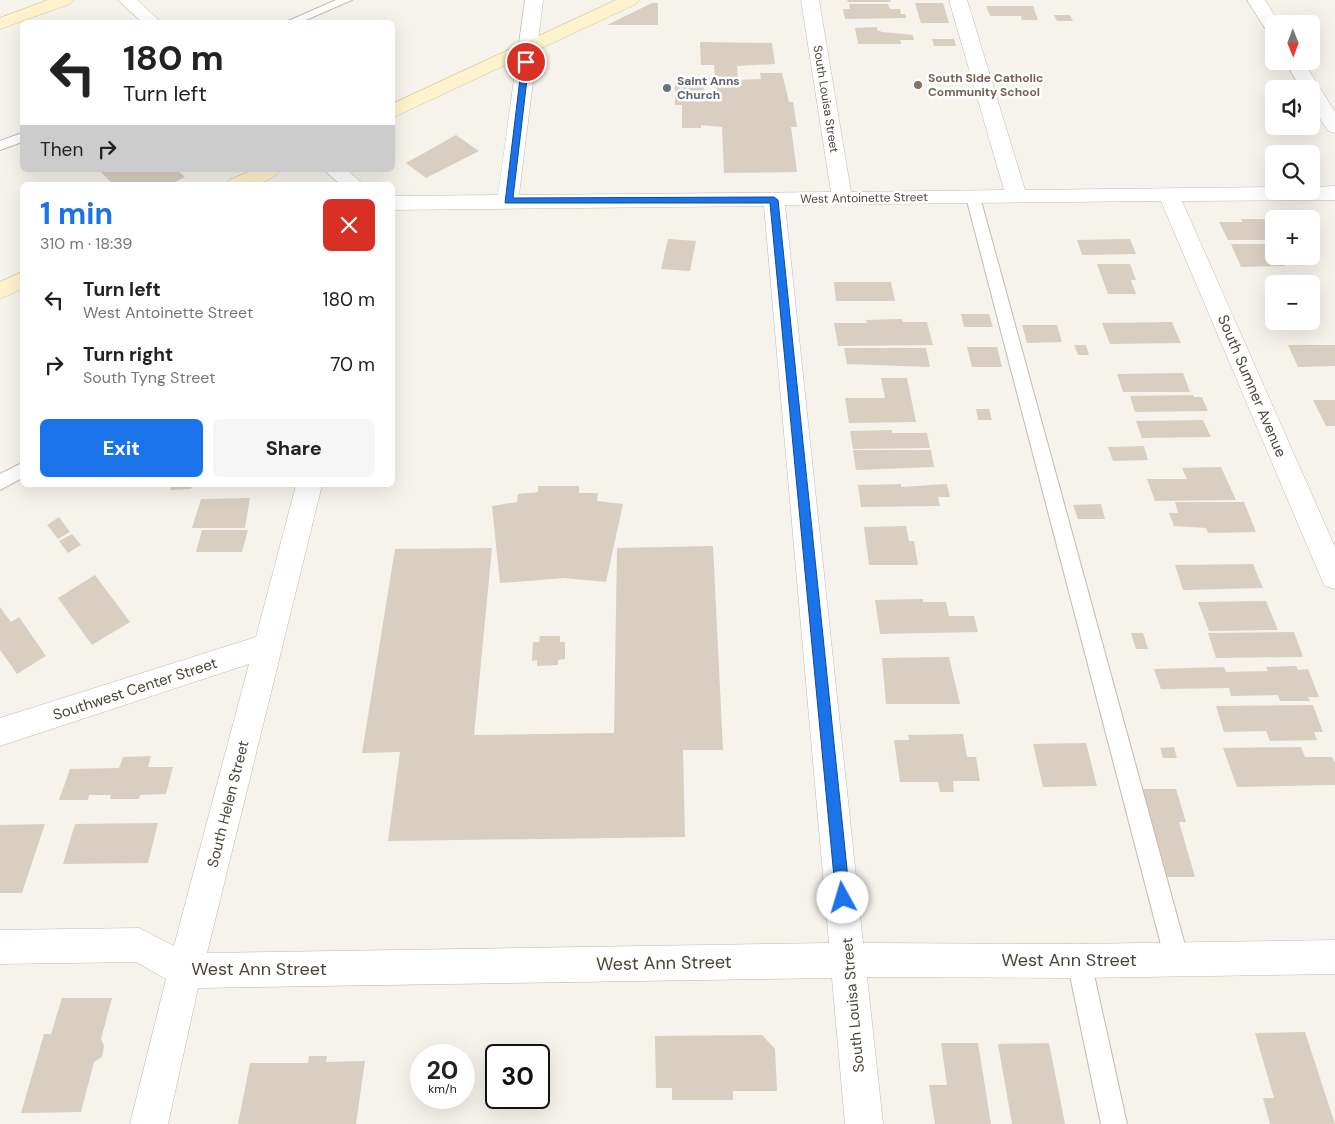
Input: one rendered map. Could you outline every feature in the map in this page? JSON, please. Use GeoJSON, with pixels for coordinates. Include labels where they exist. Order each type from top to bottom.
{"type":"FeatureCollection","features":[{"type":"Feature","properties":{"kind":"main road"},"geometry":{"type":"LineString","coordinates":[[0,24],[64,0]]}},
{"type":"Feature","properties":{"kind":"main road"},"geometry":{"type":"LineString","coordinates":[[395,111],[630,0]]}},
{"type":"Feature","properties":{"kind":"main road"},"geometry":{"type":"LineString","coordinates":[[243,182],[265,172]]}},
{"type":"Feature","properties":{"kind":"main road"},"geometry":{"type":"LineString","coordinates":[[0,290],[20,281]]}},
{"type":"Feature","properties":{"kind":"street"},"geometry":{"type":"LineString","coordinates":[[127,0],[150,20]]}},
{"type":"Feature","properties":{"kind":"street"},"geometry":{"type":"LineString","coordinates":[[508,201],[534,0]]}},
{"type":"Feature","properties":{"kind":"street","name":"South Louisa Street"},"geometry":{"type":"LineString","coordinates":[[810,0],[842,198]]}},
{"type":"Feature","properties":{"kind":"street"},"geometry":{"type":"LineString","coordinates":[[958,0],[1016,196]]}},
{"type":"Feature","properties":{"kind":"street"},"geometry":{"type":"LineString","coordinates":[[1256,0],[1265,15]]}},
{"type":"Feature","properties":{"kind":"street"},"geometry":{"type":"LineString","coordinates":[[1320,104],[1335,128]]}},
{"type":"Feature","properties":{"kind":"street"},"geometry":{"type":"LineString","coordinates":[[337,172],[350,182]]}},
{"type":"Feature","properties":{"kind":"street","name":"West Antoinette Street"},"geometry":{"type":"LineString","coordinates":[[395,203],[1335,193]]}},
{"type":"Feature","properties":{"kind":"street","name":"South Sumner Avenue"},"geometry":{"type":"LineString","coordinates":[[1169,195],[1335,578]]}},
{"type":"Feature","properties":{"kind":"street","name":"South Louisa Street"},"geometry":{"type":"LineString","coordinates":[[774,200],[864,1124]]}},
{"type":"Feature","properties":{"kind":"street","name":"South Helen Street"},"geometry":{"type":"LineString","coordinates":[[149,1124],[185,971],[308,487]]}},
{"type":"Feature","properties":{"kind":"street","name":"Southwest Center Street"},"geometry":{"type":"LineString","coordinates":[[0,732],[269,645]]}},
{"type":"Feature","properties":{"kind":"street","name":"West Ann Street"},"geometry":{"type":"LineString","coordinates":[[0,948],[139,945],[185,971],[849,960],[1177,960],[1335,957]]}},
{"type":"Feature","properties":{"kind":"lane"},"geometry":{"type":"LineString","coordinates":[[297,20],[346,0]]}},
{"type":"Feature","properties":{"kind":"lane"},"geometry":{"type":"LineString","coordinates":[[0,146],[20,138]]}},
{"type":"Feature","properties":{"kind":"lane"},"geometry":{"type":"LineString","coordinates":[[973,197],[1177,960]]}},
{"type":"Feature","properties":{"kind":"lane"},"geometry":{"type":"LineString","coordinates":[[0,483],[20,471]]}},
{"type":"Feature","properties":{"kind":"lane"},"geometry":{"type":"LineString","coordinates":[[1080,960],[1114,1124]]}},
{"type":"Feature","properties":{"kind":"building"},"geometry":{"type":"Polygon","coordinates":[[[847,0],[890,0],[891,2],[848,2],[847,0]]]}},
{"type":"Feature","properties":{"kind":"building"},"geometry":{"type":"Polygon","coordinates":[[[652,3],[658,3],[658,25],[607,25],[652,3]]]}},
{"type":"Feature","properties":{"kind":"building"},"geometry":{"type":"Polygon","coordinates":[[[915,3],[943,3],[949,23],[921,23],[915,3]]]}},
{"type":"Feature","properties":{"kind":"building"},"geometry":{"type":"Polygon","coordinates":[[[849,4],[888,4],[890,9],[900,9],[901,14],[905,14],[906,18],[845,19],[843,9],[850,9],[849,4]]]}},
{"type":"Feature","properties":{"kind":"building"},"geometry":{"type":"Polygon","coordinates":[[[986,6],[1033,6],[1038,20],[1022,20],[1021,16],[990,16],[986,6]]]}},
{"type":"Feature","properties":{"kind":"building"},"geometry":{"type":"Polygon","coordinates":[[[1054,15],[1070,15],[1073,21],[1057,21],[1054,15]]]}},
{"type":"Feature","properties":{"kind":"building"},"geometry":{"type":"Polygon","coordinates":[[[877,27],[877,30],[882,32],[913,35],[914,40],[900,40],[901,44],[858,44],[855,28],[877,27]]]}},
{"type":"Feature","properties":{"kind":"building"},"geometry":{"type":"Polygon","coordinates":[[[932,39],[954,39],[956,46],[934,46],[932,39]]]}},
{"type":"Feature","properties":{"kind":"building"},"geometry":{"type":"Polygon","coordinates":[[[700,42],[772,43],[775,64],[737,66],[738,80],[761,79],[760,73],[782,73],[789,102],[793,102],[797,127],[791,127],[797,172],[724,173],[722,127],[701,125],[701,128],[682,128],[682,105],[675,105],[675,80],[703,80],[704,94],[716,94],[714,65],[701,65],[700,42]]]}},
{"type":"Feature","properties":{"kind":"building"},"geometry":{"type":"Polygon","coordinates":[[[456,135],[479,151],[426,178],[406,163],[456,135]]]}},
{"type":"Feature","properties":{"kind":"building"},"geometry":{"type":"Polygon","coordinates":[[[101,172],[179,172],[185,177],[175,182],[111,182],[101,172]]]}},
{"type":"Feature","properties":{"kind":"building"},"geometry":{"type":"Polygon","coordinates":[[[1241,219],[1265,219],[1265,240],[1228,240],[1219,222],[1243,222],[1241,219]]]}},
{"type":"Feature","properties":{"kind":"building"},"geometry":{"type":"Polygon","coordinates":[[[668,239],[696,241],[690,271],[661,269],[668,239]]]}},
{"type":"Feature","properties":{"kind":"building"},"geometry":{"type":"Polygon","coordinates":[[[1130,239],[1136,254],[1082,255],[1077,240],[1130,239]]]}},
{"type":"Feature","properties":{"kind":"building"},"geometry":{"type":"Polygon","coordinates":[[[1231,244],[1265,244],[1265,265],[1285,266],[1241,267],[1231,244]]]}},
{"type":"Feature","properties":{"kind":"building"},"geometry":{"type":"Polygon","coordinates":[[[1097,264],[1130,264],[1136,280],[1131,280],[1136,294],[1108,294],[1097,264]]]}},
{"type":"Feature","properties":{"kind":"building"},"geometry":{"type":"Polygon","coordinates":[[[834,282],[891,282],[895,301],[836,301],[834,282]]]}},
{"type":"Feature","properties":{"kind":"building"},"geometry":{"type":"Polygon","coordinates":[[[961,314],[989,314],[993,327],[964,327],[961,314]]]}},
{"type":"Feature","properties":{"kind":"building"},"geometry":{"type":"Polygon","coordinates":[[[902,319],[903,322],[927,322],[933,345],[838,346],[834,323],[867,323],[866,320],[902,319]]]}},
{"type":"Feature","properties":{"kind":"building"},"geometry":{"type":"Polygon","coordinates":[[[1172,322],[1181,343],[1110,344],[1102,323],[1172,322]]]}},
{"type":"Feature","properties":{"kind":"building"},"geometry":{"type":"Polygon","coordinates":[[[1022,325],[1057,325],[1062,342],[1027,343],[1022,325]]]}},
{"type":"Feature","properties":{"kind":"building"},"geometry":{"type":"Polygon","coordinates":[[[1074,345],[1086,345],[1089,355],[1078,355],[1074,345]]]}},
{"type":"Feature","properties":{"kind":"building"},"geometry":{"type":"Polygon","coordinates":[[[1288,345],[1335,345],[1335,366],[1298,367],[1288,345]]]}},
{"type":"Feature","properties":{"kind":"building"},"geometry":{"type":"Polygon","coordinates":[[[967,347],[997,347],[1002,367],[972,367],[967,347]]]}},
{"type":"Feature","properties":{"kind":"building"},"geometry":{"type":"Polygon","coordinates":[[[844,348],[926,348],[930,367],[847,364],[844,348]]]}},
{"type":"Feature","properties":{"kind":"building"},"geometry":{"type":"Polygon","coordinates":[[[1183,373],[1190,392],[1123,392],[1117,374],[1183,373]]]}},
{"type":"Feature","properties":{"kind":"building"},"geometry":{"type":"Polygon","coordinates":[[[881,378],[907,378],[916,422],[849,423],[845,398],[885,398],[881,378]]]}},
{"type":"Feature","properties":{"kind":"building"},"geometry":{"type":"Polygon","coordinates":[[[1193,395],[1194,397],[1202,397],[1208,411],[1135,412],[1130,396],[1193,395]]]}},
{"type":"Feature","properties":{"kind":"building"},"geometry":{"type":"Polygon","coordinates":[[[1313,400],[1335,400],[1335,426],[1326,426],[1313,400]]]}},
{"type":"Feature","properties":{"kind":"building"},"geometry":{"type":"Polygon","coordinates":[[[976,409],[989,409],[992,420],[978,420],[976,409]]]}},
{"type":"Feature","properties":{"kind":"building"},"geometry":{"type":"Polygon","coordinates":[[[1203,420],[1211,437],[1142,438],[1136,421],[1203,420]]]}},
{"type":"Feature","properties":{"kind":"building"},"geometry":{"type":"Polygon","coordinates":[[[892,430],[892,433],[927,433],[930,448],[853,449],[850,431],[892,430]]]}},
{"type":"Feature","properties":{"kind":"building"},"geometry":{"type":"Polygon","coordinates":[[[1144,446],[1148,460],[1113,461],[1108,447],[1144,446]]]}},
{"type":"Feature","properties":{"kind":"building"},"geometry":{"type":"Polygon","coordinates":[[[853,450],[931,450],[934,467],[856,470],[853,450]]]}},
{"type":"Feature","properties":{"kind":"building"},"geometry":{"type":"Polygon","coordinates":[[[1221,467],[1236,500],[1155,501],[1147,479],[1187,479],[1182,468],[1221,467]]]}},
{"type":"Feature","properties":{"kind":"building"},"geometry":{"type":"Polygon","coordinates":[[[901,484],[901,487],[947,484],[950,497],[938,497],[940,506],[861,507],[858,485],[901,484]]]}},
{"type":"Feature","properties":{"kind":"building"},"geometry":{"type":"Polygon","coordinates":[[[538,486],[579,486],[579,493],[598,493],[597,501],[623,504],[606,582],[564,578],[500,583],[492,506],[517,502],[518,494],[538,492],[538,486]]]}},
{"type":"Feature","properties":{"kind":"building"},"geometry":{"type":"Polygon","coordinates":[[[171,487],[192,487],[191,489],[170,490],[171,487]]]}},
{"type":"Feature","properties":{"kind":"building"},"geometry":{"type":"Polygon","coordinates":[[[250,498],[245,528],[192,528],[201,499],[250,498]]]}},
{"type":"Feature","properties":{"kind":"building"},"geometry":{"type":"Polygon","coordinates":[[[1175,502],[1244,502],[1256,532],[1208,533],[1206,528],[1174,526],[1169,513],[1178,513],[1175,502]]]}},
{"type":"Feature","properties":{"kind":"building"},"geometry":{"type":"Polygon","coordinates":[[[1101,504],[1105,519],[1078,519],[1073,505],[1101,504]]]}},
{"type":"Feature","properties":{"kind":"building"},"geometry":{"type":"Polygon","coordinates":[[[59,517],[70,532],[58,539],[47,525],[59,517]]]}},
{"type":"Feature","properties":{"kind":"building"},"geometry":{"type":"Polygon","coordinates":[[[906,526],[909,541],[914,541],[918,565],[869,565],[864,527],[906,526]]]}},
{"type":"Feature","properties":{"kind":"building"},"geometry":{"type":"Polygon","coordinates":[[[202,530],[248,530],[242,552],[196,552],[202,530]]]}},
{"type":"Feature","properties":{"kind":"building"},"geometry":{"type":"Polygon","coordinates":[[[72,534],[81,545],[68,553],[59,541],[72,534]]]}},
{"type":"Feature","properties":{"kind":"building"},"geometry":{"type":"Polygon","coordinates":[[[713,546],[723,750],[683,750],[685,837],[388,841],[400,752],[362,753],[395,549],[492,548],[474,735],[614,733],[617,548],[713,546]]]}},
{"type":"Feature","properties":{"kind":"building"},"geometry":{"type":"Polygon","coordinates":[[[1253,564],[1263,588],[1183,590],[1175,565],[1253,564]]]}},
{"type":"Feature","properties":{"kind":"building"},"geometry":{"type":"Polygon","coordinates":[[[95,575],[130,622],[92,645],[58,598],[95,575]]]}},
{"type":"Feature","properties":{"kind":"building"},"geometry":{"type":"Polygon","coordinates":[[[923,599],[923,602],[946,602],[949,616],[974,616],[978,632],[880,634],[875,600],[923,599]]]}},
{"type":"Feature","properties":{"kind":"building"},"geometry":{"type":"Polygon","coordinates":[[[1266,601],[1278,630],[1209,631],[1198,602],[1266,601]]]}},
{"type":"Feature","properties":{"kind":"building"},"geometry":{"type":"Polygon","coordinates":[[[0,607],[11,622],[19,617],[46,656],[17,674],[0,650],[0,607]]]}},
{"type":"Feature","properties":{"kind":"building"},"geometry":{"type":"Polygon","coordinates":[[[1294,632],[1303,657],[1216,658],[1208,633],[1294,632]]]}},
{"type":"Feature","properties":{"kind":"building"},"geometry":{"type":"Polygon","coordinates":[[[1131,633],[1143,633],[1148,649],[1136,649],[1131,633]]]}},
{"type":"Feature","properties":{"kind":"building"},"geometry":{"type":"Polygon","coordinates":[[[540,636],[560,636],[560,642],[565,642],[565,659],[558,660],[558,665],[537,666],[537,660],[532,661],[533,642],[539,642],[540,636]]]}},
{"type":"Feature","properties":{"kind":"building"},"geometry":{"type":"Polygon","coordinates":[[[949,657],[960,704],[886,704],[882,658],[949,657]]]}},
{"type":"Feature","properties":{"kind":"building"},"geometry":{"type":"Polygon","coordinates":[[[1296,666],[1298,670],[1308,669],[1319,697],[1308,697],[1310,701],[1280,701],[1278,695],[1231,696],[1229,688],[1161,689],[1154,669],[1224,667],[1226,672],[1268,671],[1266,667],[1296,666]]]}},
{"type":"Feature","properties":{"kind":"building"},"geometry":{"type":"Polygon","coordinates":[[[1313,705],[1323,732],[1314,732],[1317,740],[1270,741],[1266,731],[1224,732],[1216,706],[1313,705]]]}},
{"type":"Feature","properties":{"kind":"building"},"geometry":{"type":"Polygon","coordinates":[[[963,734],[967,757],[976,757],[980,781],[953,781],[954,792],[940,792],[938,782],[900,782],[894,740],[909,740],[908,735],[963,734]]]}},
{"type":"Feature","properties":{"kind":"building"},"geometry":{"type":"Polygon","coordinates":[[[1086,743],[1097,786],[1043,787],[1033,744],[1086,743]]]}},
{"type":"Feature","properties":{"kind":"building"},"geometry":{"type":"Polygon","coordinates":[[[1174,747],[1177,758],[1163,758],[1160,748],[1174,747]]]}},
{"type":"Feature","properties":{"kind":"building"},"geometry":{"type":"Polygon","coordinates":[[[1301,747],[1305,757],[1332,757],[1335,763],[1335,785],[1237,787],[1223,748],[1301,747]]]}},
{"type":"Feature","properties":{"kind":"building"},"geometry":{"type":"Polygon","coordinates":[[[151,756],[148,767],[173,767],[166,794],[140,795],[139,799],[110,799],[111,795],[89,795],[88,800],[59,800],[70,769],[119,768],[123,757],[151,756]]]}},
{"type":"Feature","properties":{"kind":"building"},"geometry":{"type":"Polygon","coordinates":[[[1138,789],[1176,789],[1186,822],[1179,822],[1195,877],[1162,877],[1138,789]]]}},
{"type":"Feature","properties":{"kind":"building"},"geometry":{"type":"Polygon","coordinates":[[[158,823],[148,863],[63,864],[75,824],[158,823]]]}},
{"type":"Feature","properties":{"kind":"building"},"geometry":{"type":"Polygon","coordinates":[[[45,824],[22,893],[0,893],[0,825],[45,824]]]}},
{"type":"Feature","properties":{"kind":"building"},"geometry":{"type":"Polygon","coordinates":[[[62,998],[112,998],[101,1039],[104,1046],[102,1057],[94,1062],[81,1112],[21,1113],[44,1034],[51,1034],[62,998]]]}},
{"type":"Feature","properties":{"kind":"building"},"geometry":{"type":"Polygon","coordinates":[[[1305,1032],[1335,1124],[1270,1124],[1263,1098],[1274,1098],[1255,1033],[1305,1032]]]}},
{"type":"Feature","properties":{"kind":"building"},"geometry":{"type":"Polygon","coordinates":[[[762,1035],[775,1049],[777,1091],[733,1091],[733,1100],[672,1100],[672,1088],[656,1088],[655,1036],[762,1035]]]}},
{"type":"Feature","properties":{"kind":"building"},"geometry":{"type":"Polygon","coordinates":[[[941,1043],[978,1043],[991,1124],[935,1124],[929,1085],[947,1085],[941,1043]]]}},
{"type":"Feature","properties":{"kind":"building"},"geometry":{"type":"Polygon","coordinates":[[[1049,1043],[1065,1124],[1012,1124],[998,1044],[1049,1043]]]}},
{"type":"Feature","properties":{"kind":"building"},"geometry":{"type":"Polygon","coordinates":[[[309,1056],[327,1056],[326,1062],[365,1061],[356,1124],[238,1124],[250,1063],[308,1063],[309,1056]]]}},
{"type":"Feature","properties":{"kind":"place","name":"South Side Catholic Community School"},"geometry":{"type":"Point","coordinates":[918,85]}},
{"type":"Feature","properties":{"kind":"place","name":"Saint Anns Church"},"geometry":{"type":"Point","coordinates":[667,88]}},
{"type":"Feature","properties":{"kind":"route"},"geometry":{"type":"LineString","coordinates":[[526,62],[508,201],[774,200],[843,898]]}}]}
